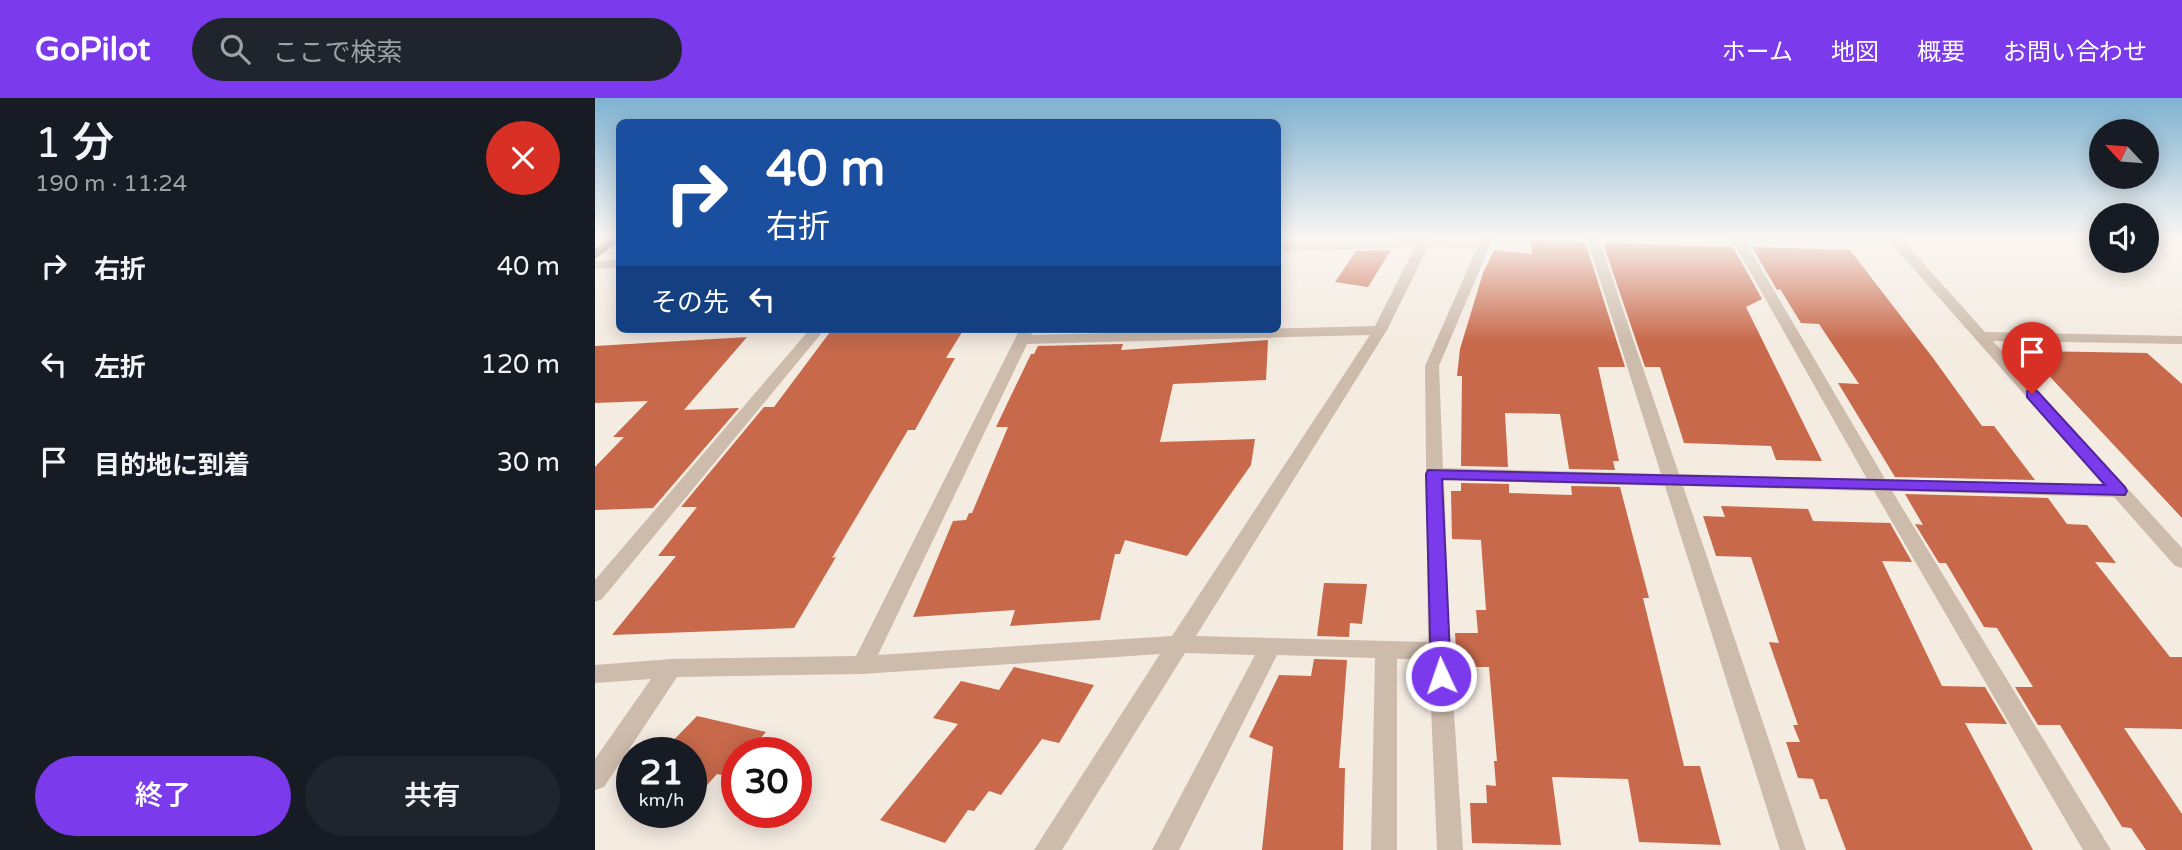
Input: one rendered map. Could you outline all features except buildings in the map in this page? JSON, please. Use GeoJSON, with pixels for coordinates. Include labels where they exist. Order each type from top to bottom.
{"type":"FeatureCollection","features":[{"type":"Feature","properties":{"kind":"street"},"geometry":{"type":"LineString","coordinates":[[1047,850],[1380,330],[1410,271]]}},
{"type":"Feature","properties":{"kind":"street"},"geometry":{"type":"LineString","coordinates":[[1450,850],[1439,651],[1432,366],[1473,271]]}},
{"type":"Feature","properties":{"kind":"street"},"geometry":{"type":"LineString","coordinates":[[1604,271],[1793,850]]}},
{"type":"Feature","properties":{"kind":"street"},"geometry":{"type":"LineString","coordinates":[[1756,271],[2098,850]]}},
{"type":"Feature","properties":{"kind":"street"},"geometry":{"type":"LineString","coordinates":[[1923,271],[2182,561]]}},
{"type":"Feature","properties":{"kind":"street"},"geometry":{"type":"LineString","coordinates":[[1281,331],[1380,330]]}},
{"type":"Feature","properties":{"kind":"street"},"geometry":{"type":"LineString","coordinates":[[595,594],[815,333]]}},
{"type":"Feature","properties":{"kind":"street"},"geometry":{"type":"LineString","coordinates":[[862,665],[1024,335],[1166,333]]}},
{"type":"Feature","properties":{"kind":"street"},"geometry":{"type":"LineString","coordinates":[[1980,336],[2179,342]]}},
{"type":"Feature","properties":{"kind":"street"},"geometry":{"type":"LineString","coordinates":[[1434,474],[2119,491]]}},
{"type":"Feature","properties":{"kind":"street"},"geometry":{"type":"LineString","coordinates":[[595,674],[671,668],[862,665],[1178,644],[1439,651]]}},
{"type":"Feature","properties":{"kind":"street"},"geometry":{"type":"LineString","coordinates":[[1165,850],[1270,648]]}},
{"type":"Feature","properties":{"kind":"street"},"geometry":{"type":"LineString","coordinates":[[1384,850],[1386,650]]}},
{"type":"Feature","properties":{"kind":"street"},"geometry":{"type":"LineString","coordinates":[[595,779],[671,668]]}},
{"type":"Feature","properties":{"kind":"route"},"geometry":{"type":"LineString","coordinates":[[1441,676],[1434,474],[2119,491],[2032,394]]}}]}
